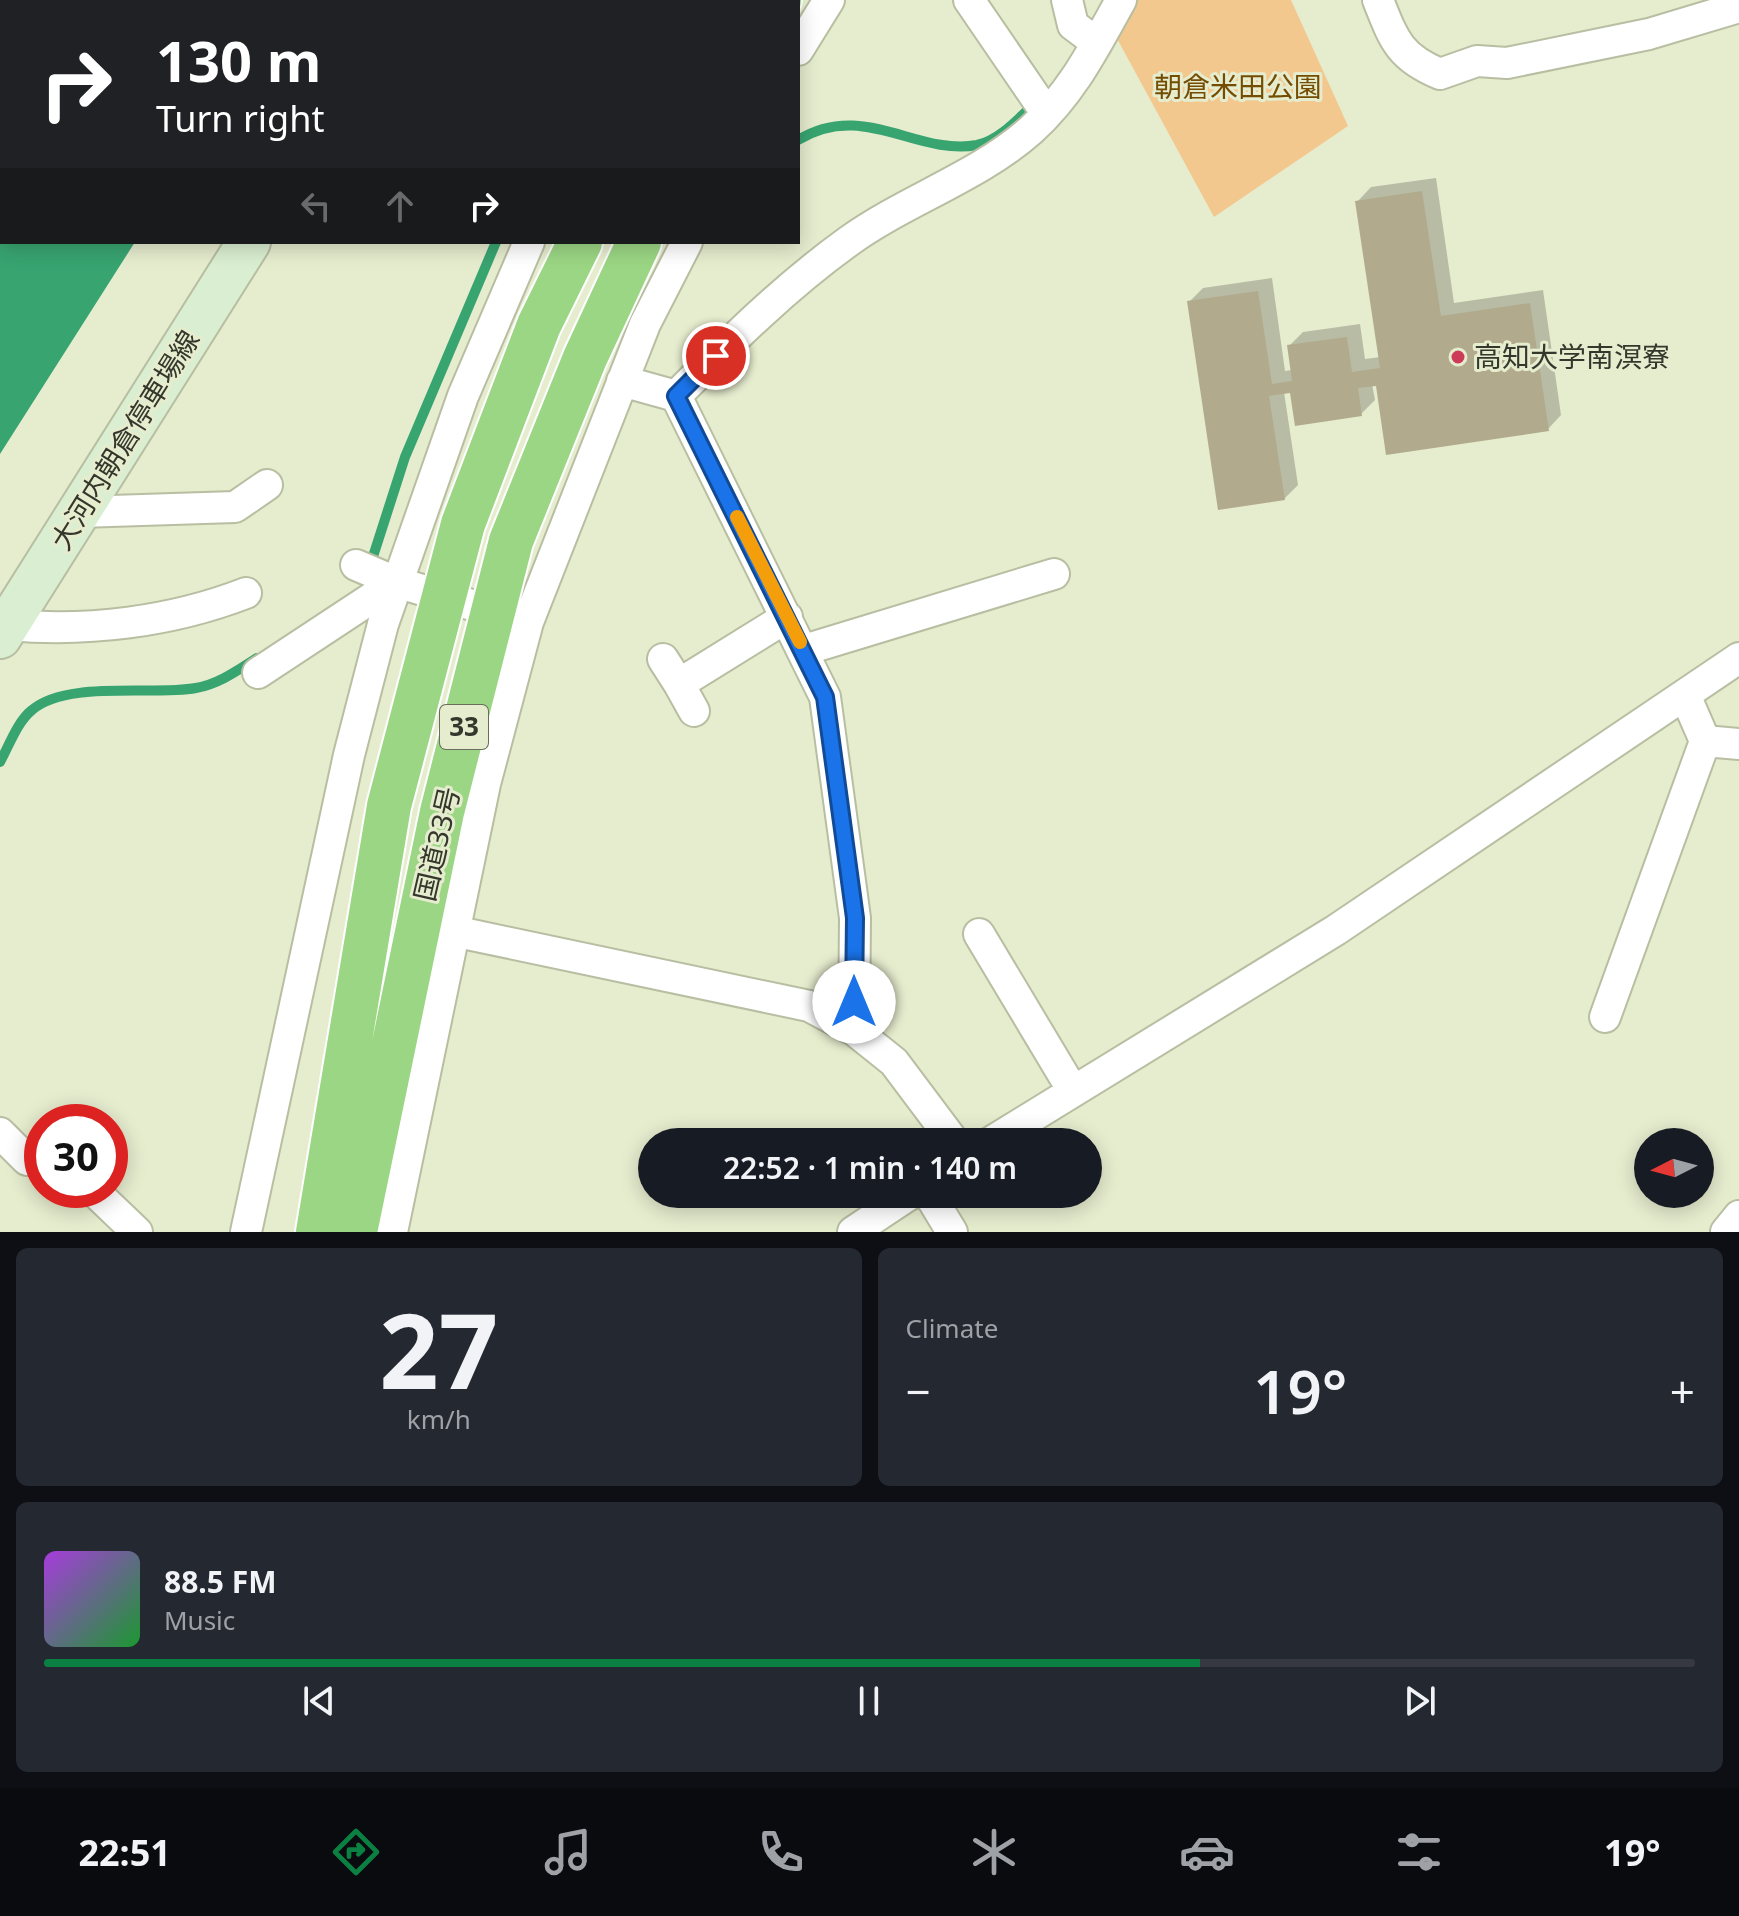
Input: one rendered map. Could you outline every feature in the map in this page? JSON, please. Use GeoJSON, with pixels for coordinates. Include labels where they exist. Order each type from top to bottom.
{"type":"FeatureCollection","features":[{"type":"Feature","properties":{"kind":"highway","name":"国道33号"},"geometry":{"type":"LineString","coordinates":[[318,1232],[389,806],[478,479],[539,325],[579,244]]}},
{"type":"Feature","properties":{"kind":"highway","name":"国道33号"},"geometry":{"type":"LineString","coordinates":[[355,1232],[442,812],[511,617],[516,528],[585,358],[638,244]]}},
{"type":"Feature","properties":{"kind":"main road","name":"大河内朝倉停車場線"},"geometry":{"type":"LineString","coordinates":[[4,631],[248,244]]}},
{"type":"Feature","properties":{"kind":"street"},"geometry":{"type":"LineString","coordinates":[[800,47],[829,0]]}},
{"type":"Feature","properties":{"kind":"street"},"geometry":{"type":"LineString","coordinates":[[969,0],[1039,104]]}},
{"type":"Feature","properties":{"kind":"street"},"geometry":{"type":"LineString","coordinates":[[1067,0],[1073,25],[1089,37]]}},
{"type":"Feature","properties":{"kind":"street"},"geometry":{"type":"LineString","coordinates":[[676,396],[756,315],[851,240],[984,162],[1029,131],[1039,104],[1076,82],[1089,37],[1121,0]]}},
{"type":"Feature","properties":{"kind":"street"},"geometry":{"type":"LineString","coordinates":[[1378,0],[1397,47],[1419,66],[1440,74],[1477,61],[1507,63],[1649,34],[1739,7]]}},
{"type":"Feature","properties":{"kind":"street"},"geometry":{"type":"LineString","coordinates":[[246,1232],[349,755],[396,582],[463,396],[528,244]]}},
{"type":"Feature","properties":{"kind":"street"},"geometry":{"type":"LineString","coordinates":[[392,1232],[485,784],[511,617],[622,381],[645,324],[686,244]]}},
{"type":"Feature","properties":{"kind":"street"},"geometry":{"type":"LineString","coordinates":[[622,381],[676,396],[825,697],[853,902],[854,1030]]}},
{"type":"Feature","properties":{"kind":"street"},"geometry":{"type":"LineString","coordinates":[[80,512],[235,507],[267,485]]}},
{"type":"Feature","properties":{"kind":"street"},"geometry":{"type":"LineString","coordinates":[[356,565],[396,582],[511,617]]}},
{"type":"Feature","properties":{"kind":"street"},"geometry":{"type":"LineString","coordinates":[[804,650],[1054,574]]}},
{"type":"Feature","properties":{"kind":"street"},"geometry":{"type":"LineString","coordinates":[[258,673],[396,582]]}},
{"type":"Feature","properties":{"kind":"street"},"geometry":{"type":"LineString","coordinates":[[4,631],[62,629],[198,612],[246,593]]}},
{"type":"Feature","properties":{"kind":"street"},"geometry":{"type":"LineString","coordinates":[[694,711],[671,671],[787,617]]}},
{"type":"Feature","properties":{"kind":"street"},"geometry":{"type":"LineString","coordinates":[[1014,1128],[1336,930],[1739,658]]}},
{"type":"Feature","properties":{"kind":"street"},"geometry":{"type":"LineString","coordinates":[[1605,1017],[1705,741],[1685,695]]}},
{"type":"Feature","properties":{"kind":"street"},"geometry":{"type":"LineString","coordinates":[[1705,741],[1739,744]]}},
{"type":"Feature","properties":{"kind":"street"},"geometry":{"type":"LineString","coordinates":[[453,931],[809,1006],[854,1030],[894,1062],[944,1128]]}},
{"type":"Feature","properties":{"kind":"street"},"geometry":{"type":"LineString","coordinates":[[979,934],[1073,1091]]}},
{"type":"Feature","properties":{"kind":"street"},"geometry":{"type":"LineString","coordinates":[[0,1133],[24,1157]]}},
{"type":"Feature","properties":{"kind":"street"},"geometry":{"type":"LineString","coordinates":[[112,1208],[137,1232]]}},
{"type":"Feature","properties":{"kind":"street"},"geometry":{"type":"LineString","coordinates":[[853,1232],[889,1208]]}},
{"type":"Feature","properties":{"kind":"street"},"geometry":{"type":"LineString","coordinates":[[937,1208],[952,1232]]}},
{"type":"Feature","properties":{"kind":"street"},"geometry":{"type":"LineString","coordinates":[[1726,1232],[1739,1216]]}},
{"type":"Feature","properties":{"kind":"green space","name":"朝倉米田公園"},"geometry":{"type":"Polygon","coordinates":[[[1133,0],[1291,0],[1348,126],[1214,217],[1114,33],[1133,0]]]}},
{"type":"Feature","properties":{"kind":"shaded area"},"geometry":{"type":"Polygon","coordinates":[[[0,244],[134,244],[0,454],[0,244]]]}},
{"type":"Feature","properties":{"kind":"building","name":"高知大学南溟寮"},"geometry":{"type":"Polygon","coordinates":[[[1422,191],[1441,316],[1530,303],[1549,431],[1386,455],[1376,386],[1358,388],[1362,416],[1295,426],[1290,393],[1269,396],[1285,500],[1218,510],[1187,301],[1258,291],[1272,384],[1292,381],[1287,345],[1347,337],[1352,372],[1380,368],[1355,201],[1422,191]]]}},
{"type":"Feature","properties":{"kind":"waterway"},"geometry":{"type":"LineString","coordinates":[[800,139],[822,129],[845,125],[867,127],[932,143],[977,145],[1002,133],[1036,102]]}},
{"type":"Feature","properties":{"kind":"waterway"},"geometry":{"type":"LineString","coordinates":[[369,569],[405,457],[495,244]]}},
{"type":"Feature","properties":{"kind":"waterway"},"geometry":{"type":"LineString","coordinates":[[0,762],[22,721],[47,701],[88,692],[196,688],[220,680],[257,658]]}},
{"type":"Feature","properties":{"kind":"slow traffic"},"geometry":{"type":"LineString","coordinates":[[737,517],[800,642]]}},
{"type":"Feature","properties":{"kind":"place","name":"高知大学南溟寮"},"geometry":{"type":"Point","coordinates":[1458,357]}},
{"type":"Feature","properties":{"kind":"route"},"geometry":{"type":"LineString","coordinates":[[716,356],[676,396],[825,697],[855,918],[854,1002]]}}]}
